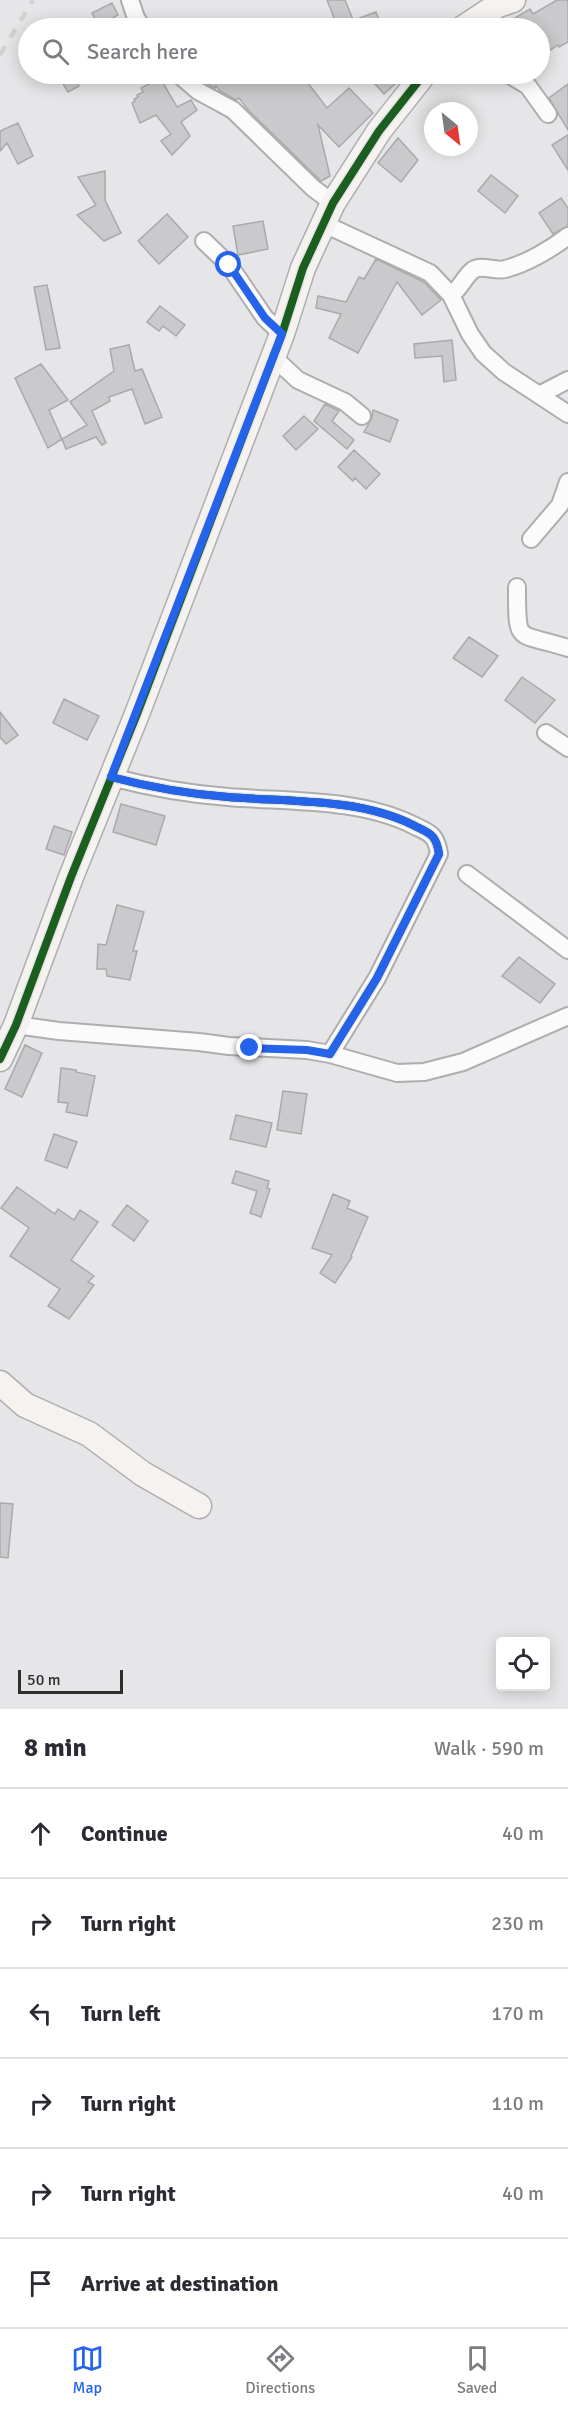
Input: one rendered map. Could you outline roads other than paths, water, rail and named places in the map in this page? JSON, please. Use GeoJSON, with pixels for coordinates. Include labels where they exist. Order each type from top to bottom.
{"type":"FeatureCollection","features":[{"type":"Feature","properties":{"kind":"street"},"geometry":{"type":"LineString","coordinates":[[130,0],[136,18]]}},
{"type":"Feature","properties":{"kind":"street"},"geometry":{"type":"LineString","coordinates":[[478,18],[498,5],[513,0]]}},
{"type":"Feature","properties":{"kind":"street"},"geometry":{"type":"LineString","coordinates":[[190,84],[233,110],[313,188],[328,213],[430,273],[451,295],[470,334],[483,353],[504,372],[568,414]]}},
{"type":"Feature","properties":{"kind":"street"},"geometry":{"type":"LineString","coordinates":[[0,1059],[16,1025],[282,334],[303,268],[328,213],[379,130],[416,84]]}},
{"type":"Feature","properties":{"kind":"street"},"geometry":{"type":"LineString","coordinates":[[525,84],[548,114]]}},
{"type":"Feature","properties":{"kind":"street"},"geometry":{"type":"LineString","coordinates":[[451,295],[460,288],[472,271],[480,267],[504,270],[568,236]]}},
{"type":"Feature","properties":{"kind":"street"},"geometry":{"type":"LineString","coordinates":[[204,242],[229,265],[265,318],[282,334]]}},
{"type":"Feature","properties":{"kind":"street"},"geometry":{"type":"LineString","coordinates":[[273,357],[298,380],[345,402],[362,416]]}},
{"type":"Feature","properties":{"kind":"street"},"geometry":{"type":"LineString","coordinates":[[538,395],[568,380]]}},
{"type":"Feature","properties":{"kind":"street"},"geometry":{"type":"LineString","coordinates":[[531,540],[560,505],[568,482]]}},
{"type":"Feature","properties":{"kind":"street"},"geometry":{"type":"LineString","coordinates":[[517,587],[517,626],[520,633],[527,638],[543,640],[568,648]]}},
{"type":"Feature","properties":{"kind":"street"},"geometry":{"type":"LineString","coordinates":[[546,732],[568,748]]}},
{"type":"Feature","properties":{"kind":"street"},"geometry":{"type":"LineString","coordinates":[[111,777],[149,787],[227,797],[288,800],[372,810],[394,816],[431,834],[437,844],[439,854],[377,978],[330,1054]]}},
{"type":"Feature","properties":{"kind":"street"},"geometry":{"type":"LineString","coordinates":[[467,874],[568,950]]}},
{"type":"Feature","properties":{"kind":"street"},"geometry":{"type":"LineString","coordinates":[[16,1025],[270,1050],[307,1050],[330,1054],[397,1073],[424,1072],[463,1062],[568,1016]]}},
{"type":"Feature","properties":{"kind":"street"},"geometry":{"type":"LineString","coordinates":[[0,1383],[25,1405],[89,1434],[143,1474],[199,1506]]}},
{"type":"Feature","properties":{"kind":"railway"},"geometry":{"type":"LineString","coordinates":[[22,18],[33,0]]}},
{"type":"Feature","properties":{"kind":"railway"},"geometry":{"type":"LineString","coordinates":[[0,55],[18,25]]}}]}
